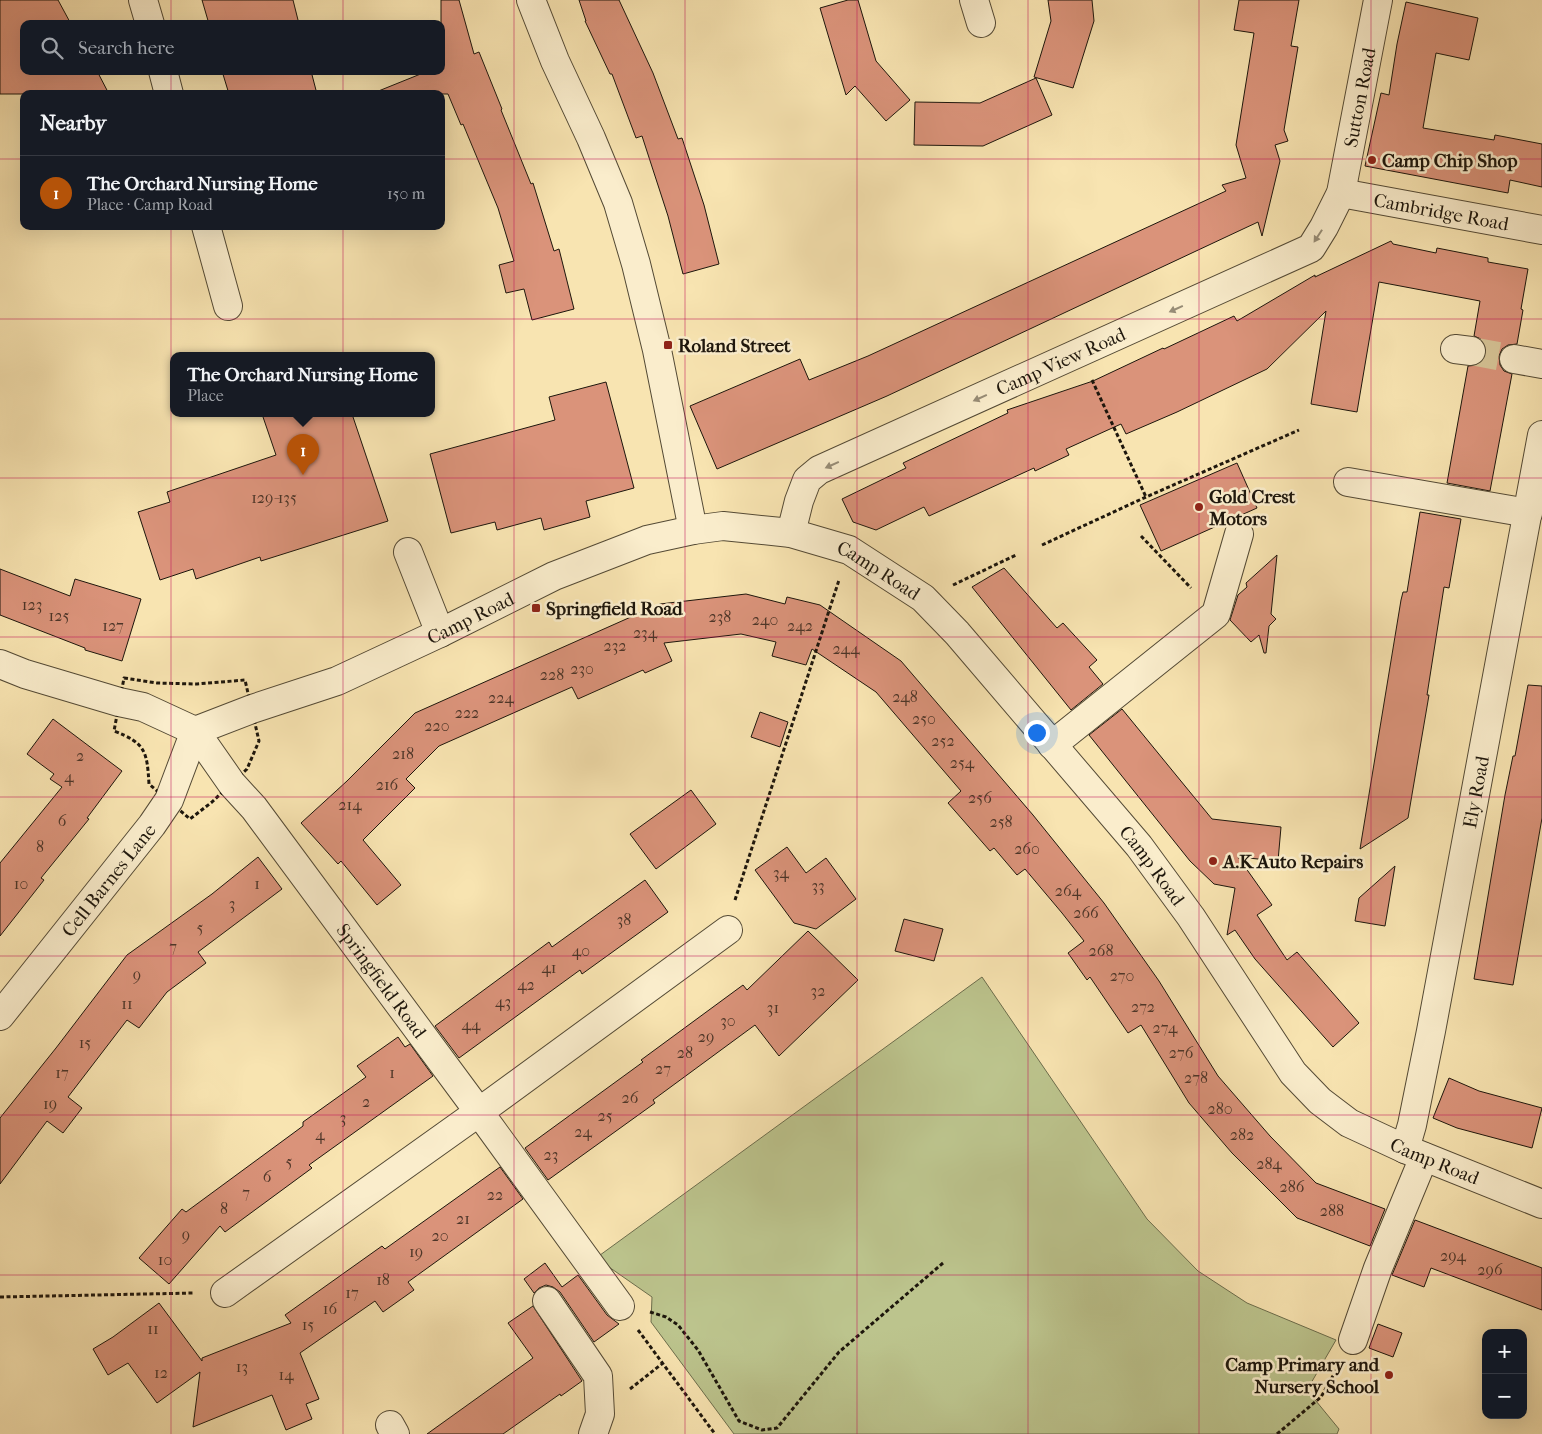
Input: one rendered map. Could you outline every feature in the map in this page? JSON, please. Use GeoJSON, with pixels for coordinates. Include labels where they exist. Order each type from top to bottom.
{"type":"FeatureCollection","features":[{"type":"Feature","properties":{"kind":"street"},"geometry":{"type":"LineString","coordinates":[[143,0],[149,20]]}},
{"type":"Feature","properties":{"kind":"street"},"geometry":{"type":"LineString","coordinates":[[531,0],[555,61],[591,138],[618,204],[636,264],[657,350],[692,530]]}},
{"type":"Feature","properties":{"kind":"street","name":"Sutton Road"},"geometry":{"type":"LineString","coordinates":[[1341,193],[1378,0]]}},
{"type":"Feature","properties":{"kind":"street"},"geometry":{"type":"LineString","coordinates":[[164,75],[168,90]]}},
{"type":"Feature","properties":{"kind":"street","name":"Cambridge Road"},"geometry":{"type":"LineString","coordinates":[[1341,193],[1542,230]]}},
{"type":"Feature","properties":{"kind":"street","name":"Camp View Road"},"geometry":{"type":"LineString","coordinates":[[791,533],[799,500],[807,480],[819,470],[1310,248],[1324,227],[1341,193]]}},
{"type":"Feature","properties":{"kind":"street"},"geometry":{"type":"LineString","coordinates":[[207,230],[228,306]]}},
{"type":"Feature","properties":{"kind":"street"},"geometry":{"type":"LineString","coordinates":[[1514,359],[1542,364]]}},
{"type":"Feature","properties":{"kind":"street","name":"Ely Road"},"geometry":{"type":"LineString","coordinates":[[1353,1340],[1414,1153],[1412,1125],[1433,1022],[1542,434]]}},
{"type":"Feature","properties":{"kind":"street"},"geometry":{"type":"LineString","coordinates":[[1348,482],[1528,513]]}},
{"type":"Feature","properties":{"kind":"street","name":"Camp Road"},"geometry":{"type":"LineString","coordinates":[[195,731],[252,709],[337,681],[440,633],[554,576],[647,540],[692,530],[723,526],[791,533],[849,550],[923,598],[957,633],[1139,846],[1191,916],[1293,1074],[1320,1101],[1349,1123],[1414,1153],[1542,1204]]}},
{"type":"Feature","properties":{"kind":"street"},"geometry":{"type":"LineString","coordinates":[[1052,745],[1216,614],[1240,534]]}},
{"type":"Feature","properties":{"kind":"street"},"geometry":{"type":"LineString","coordinates":[[408,552],[440,633]]}},
{"type":"Feature","properties":{"kind":"street"},"geometry":{"type":"LineString","coordinates":[[0,664],[25,674],[118,702],[143,707],[195,731]]}},
{"type":"Feature","properties":{"kind":"street","name":"Cell Barnes Lane"},"geometry":{"type":"LineString","coordinates":[[0,1016],[152,825],[169,800],[195,731]]}},
{"type":"Feature","properties":{"kind":"street","name":"Springfield Road"},"geometry":{"type":"LineString","coordinates":[[195,731],[232,784],[254,808],[479,1112],[620,1306]]}},
{"type":"Feature","properties":{"kind":"street"},"geometry":{"type":"LineString","coordinates":[[225,1294],[728,930]]}},
{"type":"Feature","properties":{"kind":"street"},"geometry":{"type":"LineString","coordinates":[[547,1301],[598,1376],[600,1414],[593,1434]]}},
{"type":"Feature","properties":{"kind":"path"},"geometry":{"type":"LineString","coordinates":[[1079,353],[1146,497]]}},
{"type":"Feature","properties":{"kind":"path"},"geometry":{"type":"LineString","coordinates":[[1042,545],[1299,430]]}},
{"type":"Feature","properties":{"kind":"path"},"geometry":{"type":"LineString","coordinates":[[1141,536],[1216,614]]}},
{"type":"Feature","properties":{"kind":"path"},"geometry":{"type":"LineString","coordinates":[[728,930],[736,893],[849,550]]}},
{"type":"Feature","properties":{"kind":"path"},"geometry":{"type":"LineString","coordinates":[[923,598],[1016,555]]}},
{"type":"Feature","properties":{"kind":"path"},"geometry":{"type":"LineString","coordinates":[[666,1317],[678,1325],[698,1350],[739,1421],[763,1432],[777,1428],[839,1352],[943,1263]]}},
{"type":"Feature","properties":{"kind":"path"},"geometry":{"type":"LineString","coordinates":[[0,1297],[187,1292],[225,1294]]}},
{"type":"Feature","properties":{"kind":"path"},"geometry":{"type":"LineString","coordinates":[[620,1306],[715,1434]]}},
{"type":"Feature","properties":{"kind":"path"},"geometry":{"type":"LineString","coordinates":[[1277,1434],[1321,1397],[1353,1340]]}},
{"type":"Feature","properties":{"kind":"green space"},"geometry":{"type":"Polygon","coordinates":[[[982,977],[1147,1219],[1198,1271],[1247,1303],[1336,1340],[1307,1390],[1339,1429],[1337,1434],[734,1434],[651,1322],[652,1297],[596,1258],[982,977]]]}},
{"type":"Feature","properties":{"kind":"building"},"geometry":{"type":"Polygon","coordinates":[[[0,0],[58,0],[69,20],[20,20],[20,75],[99,75],[107,90],[20,90],[20,94],[0,94],[0,0]]]}},
{"type":"Feature","properties":{"kind":"building"},"geometry":{"type":"Polygon","coordinates":[[[202,0],[293,0],[298,20],[208,20],[202,0]]]}},
{"type":"Feature","properties":{"kind":"building"},"geometry":{"type":"Polygon","coordinates":[[[441,0],[459,0],[474,54],[479,52],[531,184],[533,183],[554,251],[559,249],[574,309],[532,320],[524,289],[506,293],[499,265],[514,261],[498,208],[463,124],[461,125],[448,94],[445,94],[445,90],[381,90],[418,75],[445,75],[445,20],[441,20],[441,0]]]}},
{"type":"Feature","properties":{"kind":"building"},"geometry":{"type":"Polygon","coordinates":[[[579,0],[619,0],[653,73],[678,139],[682,138],[704,205],[719,264],[683,274],[668,216],[642,136],[636,138],[612,74],[610,74],[585,21],[579,0]]]}},
{"type":"Feature","properties":{"kind":"building"},"geometry":{"type":"Polygon","coordinates":[[[848,0],[858,0],[876,61],[910,100],[886,121],[855,86],[846,95],[820,8],[848,0]]]}},
{"type":"Feature","properties":{"kind":"building"},"geometry":{"type":"Polygon","coordinates":[[[1048,0],[1092,0],[1094,21],[1073,88],[1034,77],[1051,21],[1048,0]]]}},
{"type":"Feature","properties":{"kind":"building"},"geometry":{"type":"Polygon","coordinates":[[[1239,0],[1299,0],[1291,46],[1298,47],[1284,130],[1288,141],[1275,145],[1280,161],[1262,236],[1258,222],[887,396],[717,469],[690,406],[800,359],[809,380],[868,356],[1226,191],[1222,185],[1246,178],[1236,145],[1254,33],[1234,30],[1239,0]]]}},
{"type":"Feature","properties":{"kind":"building"},"geometry":{"type":"Polygon","coordinates":[[[1406,2],[1478,18],[1469,60],[1436,53],[1423,128],[1494,140],[1495,135],[1542,144],[1542,187],[1510,180],[1508,193],[1365,166],[1381,93],[1389,95],[1406,2]]]}},
{"type":"Feature","properties":{"kind":"building"},"geometry":{"type":"Polygon","coordinates":[[[223,75],[312,75],[316,90],[228,90],[223,75]]]}},
{"type":"Feature","properties":{"kind":"building"},"geometry":{"type":"Polygon","coordinates":[[[1036,78],[1052,115],[983,146],[914,145],[915,102],[980,103],[1036,78]]]}},
{"type":"Feature","properties":{"kind":"building"},"geometry":{"type":"Polygon","coordinates":[[[1391,241],[1393,244],[1436,253],[1437,248],[1488,258],[1488,262],[1528,269],[1517,344],[1508,345],[1502,349],[1499,356],[1500,365],[1504,371],[1512,374],[1490,491],[1447,483],[1468,366],[1478,365],[1484,360],[1486,353],[1485,344],[1481,339],[1474,336],[1480,301],[1379,282],[1357,412],[1311,404],[1326,311],[1267,369],[1177,412],[1126,434],[1121,424],[1066,449],[1069,455],[1035,471],[1034,468],[929,516],[924,507],[876,530],[853,522],[842,499],[906,468],[903,463],[1008,413],[1007,410],[1093,381],[1234,316],[1237,321],[1315,275],[1315,277],[1391,241]]]}},
{"type":"Feature","properties":{"kind":"building"},"geometry":{"type":"Polygon","coordinates":[[[606,382],[634,488],[586,501],[590,517],[544,530],[541,518],[497,530],[495,522],[451,533],[430,454],[555,420],[549,397],[606,382]]]}},
{"type":"Feature","properties":{"kind":"building"},"geometry":{"type":"Polygon","coordinates":[[[263,417],[353,417],[388,521],[261,561],[260,557],[196,579],[193,569],[160,580],[138,512],[170,502],[167,492],[276,455],[263,417]]]}},
{"type":"Feature","properties":{"kind":"building","name":"Gold Crest Motors"},"geometry":{"type":"Polygon","coordinates":[[[1237,463],[1257,508],[1161,551],[1140,505],[1237,463]]]}},
{"type":"Feature","properties":{"kind":"building"},"geometry":{"type":"Polygon","coordinates":[[[1420,512],[1461,519],[1449,588],[1444,587],[1427,695],[1429,695],[1408,818],[1360,849],[1401,600],[1403,592],[1407,592],[1420,512]]]}},
{"type":"Feature","properties":{"kind":"building"},"geometry":{"type":"Polygon","coordinates":[[[1277,555],[1271,614],[1276,619],[1269,626],[1266,653],[1264,653],[1259,635],[1251,642],[1230,620],[1238,595],[1247,587],[1246,583],[1277,555]]]}},
{"type":"Feature","properties":{"kind":"building"},"geometry":{"type":"Polygon","coordinates":[[[1004,568],[1057,628],[1063,623],[1097,660],[1089,667],[1103,684],[1071,710],[972,587],[1004,568]]]}},
{"type":"Feature","properties":{"kind":"building"},"geometry":{"type":"Polygon","coordinates":[[[0,569],[70,596],[75,579],[141,599],[122,661],[85,650],[85,648],[0,615],[0,569]]]}},
{"type":"Feature","properties":{"kind":"building"},"geometry":{"type":"Polygon","coordinates":[[[746,594],[785,604],[787,597],[820,605],[901,661],[1033,815],[1104,903],[1159,981],[1218,1076],[1270,1136],[1316,1183],[1385,1209],[1370,1246],[1297,1218],[1232,1153],[1189,1103],[1141,1025],[1128,1033],[1090,977],[1087,980],[1068,953],[1084,941],[1062,913],[1025,869],[1017,875],[994,848],[990,851],[948,803],[961,791],[876,692],[812,649],[806,665],[772,656],[776,642],[741,634],[664,643],[672,661],[645,673],[643,670],[578,699],[572,687],[439,746],[406,779],[415,788],[363,840],[401,885],[377,905],[341,861],[338,864],[301,823],[347,781],[415,713],[660,604],[746,594]]]}},
{"type":"Feature","properties":{"kind":"building"},"geometry":{"type":"Polygon","coordinates":[[[1528,685],[1542,686],[1542,818],[1513,985],[1474,979],[1505,795],[1513,756],[1515,756],[1528,685]]]}},
{"type":"Feature","properties":{"kind":"building"},"geometry":{"type":"Polygon","coordinates":[[[1122,709],[1212,819],[1281,827],[1278,861],[1238,857],[1272,905],[1257,915],[1287,960],[1297,952],[1359,1023],[1333,1047],[1255,959],[1235,930],[1227,935],[1235,888],[1214,884],[1190,861],[1089,735],[1122,709]]]}},
{"type":"Feature","properties":{"kind":"building"},"geometry":{"type":"Polygon","coordinates":[[[760,712],[788,722],[780,747],[751,737],[760,712]]]}},
{"type":"Feature","properties":{"kind":"building"},"geometry":{"type":"Polygon","coordinates":[[[53,719],[122,771],[87,818],[89,819],[41,878],[44,880],[0,936],[0,863],[62,787],[50,779],[54,774],[27,754],[53,719]]]}},
{"type":"Feature","properties":{"kind":"building"},"geometry":{"type":"Polygon","coordinates":[[[691,790],[716,824],[656,869],[630,834],[691,790]]]}},
{"type":"Feature","properties":{"kind":"building"},"geometry":{"type":"Polygon","coordinates":[[[787,847],[806,873],[826,858],[856,899],[816,929],[794,923],[755,870],[787,847]]]}},
{"type":"Feature","properties":{"kind":"building"},"geometry":{"type":"Polygon","coordinates":[[[258,857],[282,889],[198,952],[206,963],[167,992],[139,1028],[127,1020],[68,1097],[82,1108],[63,1133],[47,1121],[0,1184],[0,1118],[127,955],[212,894],[258,857]]]}},
{"type":"Feature","properties":{"kind":"building"},"geometry":{"type":"Polygon","coordinates":[[[1395,866],[1385,926],[1355,921],[1359,898],[1395,866]]]}},
{"type":"Feature","properties":{"kind":"building"},"geometry":{"type":"Polygon","coordinates":[[[645,880],[668,912],[582,974],[580,970],[459,1058],[435,1026],[549,942],[552,947],[645,880]]]}},
{"type":"Feature","properties":{"kind":"building"},"geometry":{"type":"Polygon","coordinates":[[[904,919],[943,929],[934,961],[895,951],[904,919]]]}},
{"type":"Feature","properties":{"kind":"building"},"geometry":{"type":"Polygon","coordinates":[[[808,931],[858,980],[779,1056],[755,1025],[653,1100],[655,1103],[548,1180],[525,1148],[643,1062],[641,1060],[743,985],[747,990],[808,931]]]}},
{"type":"Feature","properties":{"kind":"building"},"geometry":{"type":"Polygon","coordinates":[[[398,1037],[405,1047],[410,1044],[433,1076],[309,1165],[312,1168],[225,1232],[220,1226],[169,1284],[139,1258],[182,1209],[186,1212],[303,1126],[303,1122],[366,1077],[357,1066],[398,1037]]]}},
{"type":"Feature","properties":{"kind":"building"},"geometry":{"type":"Polygon","coordinates":[[[1449,1078],[1479,1091],[1542,1108],[1532,1148],[1457,1128],[1433,1118],[1449,1078]]]}},
{"type":"Feature","properties":{"kind":"building"},"geometry":{"type":"Polygon","coordinates":[[[500,1167],[523,1199],[408,1282],[414,1290],[383,1312],[375,1301],[300,1353],[319,1399],[306,1404],[312,1419],[286,1430],[272,1395],[193,1427],[200,1372],[157,1403],[128,1363],[108,1375],[93,1349],[113,1337],[159,1303],[202,1361],[202,1358],[291,1323],[285,1315],[382,1246],[385,1249],[500,1167]]]}},
{"type":"Feature","properties":{"kind":"building"},"geometry":{"type":"Polygon","coordinates":[[[1415,1220],[1542,1268],[1542,1310],[1431,1268],[1424,1287],[1392,1275],[1415,1220]]]}},
{"type":"Feature","properties":{"kind":"building"},"geometry":{"type":"Polygon","coordinates":[[[545,1263],[562,1287],[578,1275],[607,1315],[619,1324],[594,1342],[560,1292],[546,1285],[534,1293],[524,1279],[545,1263]]]}},
{"type":"Feature","properties":{"kind":"building"},"geometry":{"type":"Polygon","coordinates":[[[533,1306],[582,1381],[503,1434],[427,1434],[533,1358],[508,1323],[533,1306]]]}},
{"type":"Feature","properties":{"kind":"building"},"geometry":{"type":"Polygon","coordinates":[[[1378,1324],[1402,1333],[1393,1357],[1369,1348],[1378,1324]]]}},
{"type":"Feature","properties":{"kind":"tunnel"},"geometry":{"type":"LineString","coordinates":[[1471,351],[1514,359]]}},
{"type":"Feature","properties":{"kind":"place","name":"Camp Chip Shop"},"geometry":{"type":"Point","coordinates":[1372,160]}},
{"type":"Feature","properties":{"kind":"place","name":"Roland Street"},"geometry":{"type":"Point","coordinates":[668,345]}},
{"type":"Feature","properties":{"kind":"place","name":"The Orchard Nursing Home"},"geometry":{"type":"Point","coordinates":[303,475]}},
{"type":"Feature","properties":{"kind":"place","name":"Gold Crest Motors"},"geometry":{"type":"Point","coordinates":[1199,507]}},
{"type":"Feature","properties":{"kind":"place","name":"Springfield Road"},"geometry":{"type":"Point","coordinates":[536,608]}},
{"type":"Feature","properties":{"kind":"place","name":"A.K Auto Repairs"},"geometry":{"type":"Point","coordinates":[1213,861]}},
{"type":"Feature","properties":{"kind":"place","name":"Camp Primary and Nursery School"},"geometry":{"type":"Point","coordinates":[1389,1375]}}]}
